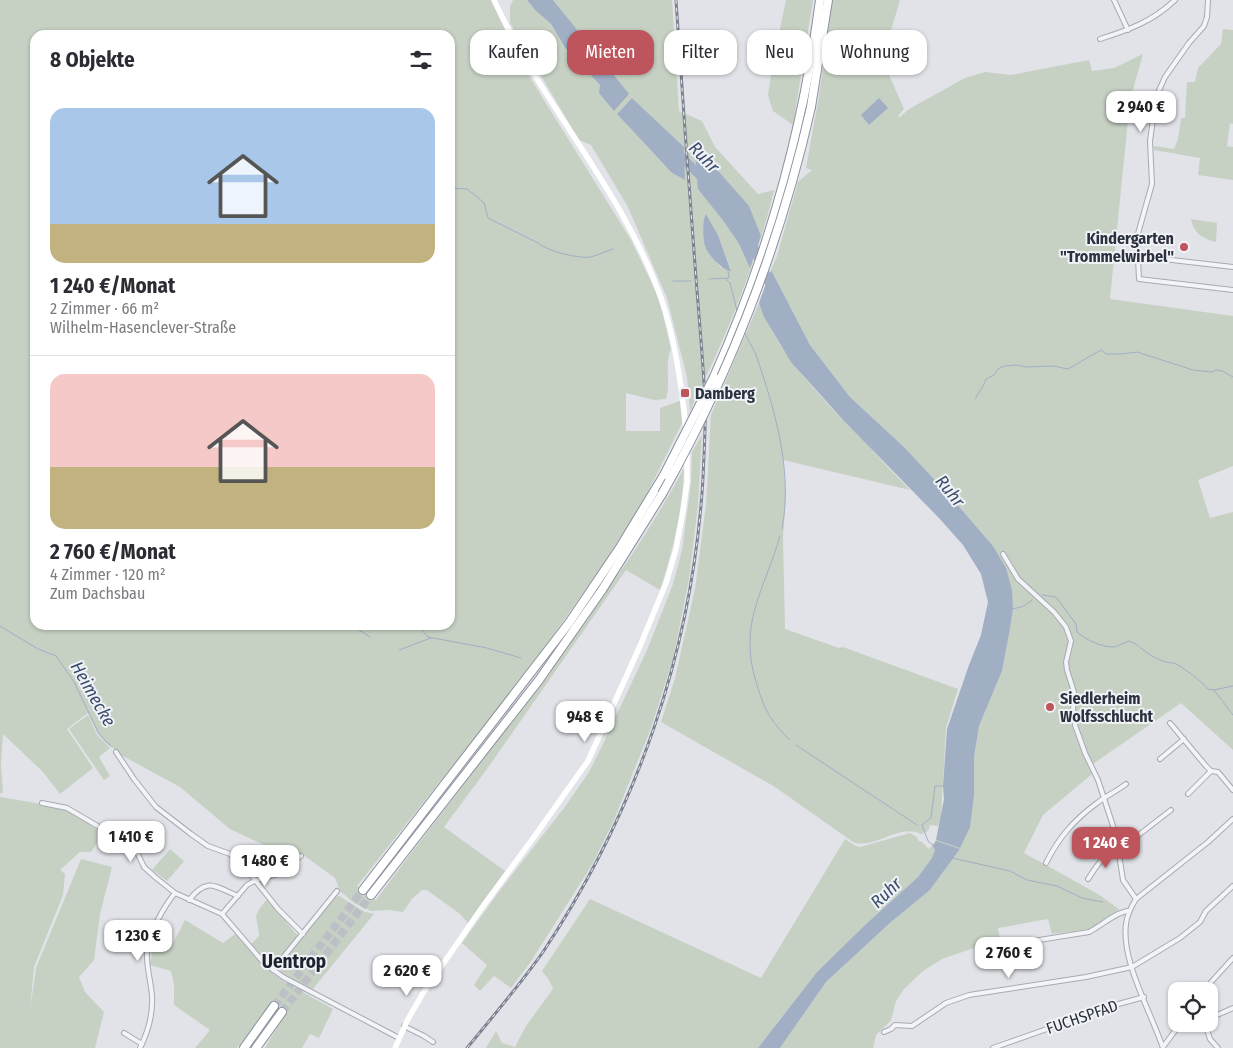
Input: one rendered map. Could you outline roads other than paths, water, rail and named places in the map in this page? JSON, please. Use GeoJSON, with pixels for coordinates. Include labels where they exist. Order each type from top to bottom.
{"type":"FeatureCollection","features":[{"type":"Feature","properties":{"kind":"highway"},"geometry":{"type":"LineString","coordinates":[[363,890],[569,623],[610,563],[664,476],[714,377],[746,303],[777,209],[807,106],[820,0]]}},
{"type":"Feature","properties":{"kind":"highway"},"geometry":{"type":"LineString","coordinates":[[371,895],[539,680],[602,590],[662,494],[711,402],[752,306],[786,208],[828,0]]}},
{"type":"Feature","properties":{"kind":"highway"},"geometry":{"type":"LineString","coordinates":[[244,1048],[274,1006]]}},
{"type":"Feature","properties":{"kind":"highway"},"geometry":{"type":"LineString","coordinates":[[257,1048],[282,1012]]}},
{"type":"Feature","properties":{"kind":"main road"},"geometry":{"type":"LineString","coordinates":[[395,1048],[416,1003],[588,761],[666,583],[684,511],[687,482],[687,440],[678,364],[657,288],[621,213],[531,69],[494,0]]}},
{"type":"Feature","properties":{"kind":"street"},"geometry":{"type":"LineString","coordinates":[[1114,0],[1128,30]]}},
{"type":"Feature","properties":{"kind":"street"},"geometry":{"type":"LineString","coordinates":[[1100,39],[1128,30],[1153,18],[1175,0]]}},
{"type":"Feature","properties":{"kind":"street"},"geometry":{"type":"LineString","coordinates":[[1208,0],[1207,17],[1204,26],[1164,77],[1158,91],[1154,106],[1150,141],[1152,184],[1139,230],[1136,256],[1139,279],[1233,290]]}},
{"type":"Feature","properties":{"kind":"street"},"geometry":{"type":"LineString","coordinates":[[1136,256],[1233,267]]}},
{"type":"Feature","properties":{"kind":"street"},"geometry":{"type":"LineString","coordinates":[[1004,554],[1018,579],[1054,612],[1066,627],[1071,641],[1066,662],[1074,692],[1074,718],[1085,753],[1105,799],[1116,835],[1124,880],[1136,900]]}},
{"type":"Feature","properties":{"kind":"street"},"geometry":{"type":"LineString","coordinates":[[1170,723],[1211,771],[1218,772],[1233,790]]}},
{"type":"Feature","properties":{"kind":"street"},"geometry":{"type":"LineString","coordinates":[[1160,759],[1184,739]]}},
{"type":"Feature","properties":{"kind":"street"},"geometry":{"type":"LineString","coordinates":[[116,752],[156,807],[208,846],[230,854],[247,870],[278,909],[303,934]]}},
{"type":"Feature","properties":{"kind":"street"},"geometry":{"type":"LineString","coordinates":[[1188,794],[1211,771]]}},
{"type":"Feature","properties":{"kind":"street"},"geometry":{"type":"LineString","coordinates":[[1046,863],[1054,846],[1067,828],[1098,803],[1126,784]]}},
{"type":"Feature","properties":{"kind":"street"},"geometry":{"type":"LineString","coordinates":[[42,803],[67,808],[135,848],[144,867],[175,893],[222,914],[264,963],[283,978],[399,1038]]}},
{"type":"Feature","properties":{"kind":"street"},"geometry":{"type":"LineString","coordinates":[[1088,879],[1098,863],[1112,852],[1118,851],[1171,810]]}},
{"type":"Feature","properties":{"kind":"street"},"geometry":{"type":"LineString","coordinates":[[1162,1048],[1132,967],[1125,936],[1128,911],[1136,900],[1208,842],[1233,819]]}},
{"type":"Feature","properties":{"kind":"street"},"geometry":{"type":"LineString","coordinates":[[222,914],[247,885],[256,880],[281,873],[292,861],[301,856]]}},
{"type":"Feature","properties":{"kind":"street"},"geometry":{"type":"LineString","coordinates":[[190,900],[198,888],[207,885],[216,886],[238,896]]}},
{"type":"Feature","properties":{"kind":"street"},"geometry":{"type":"LineString","coordinates":[[884,1032],[895,1025],[912,1026],[946,1002],[969,995],[1086,977],[1132,967],[1180,938],[1200,922],[1206,911],[1233,886]]}},
{"type":"Feature","properties":{"kind":"street"},"geometry":{"type":"LineString","coordinates":[[273,970],[338,891]]}},
{"type":"Feature","properties":{"kind":"street"},"geometry":{"type":"LineString","coordinates":[[124,1033],[141,1046],[150,1020],[152,998],[147,969],[147,948],[162,909],[175,893]]}},
{"type":"Feature","properties":{"kind":"street"},"geometry":{"type":"LineString","coordinates":[[996,947],[1089,932],[1121,912],[1128,911]]}},
{"type":"Feature","properties":{"kind":"street"},"geometry":{"type":"LineString","coordinates":[[1211,982],[1233,958]]}},
{"type":"Feature","properties":{"kind":"street","name":"FUCHSPFAD"},"geometry":{"type":"LineString","coordinates":[[993,1048],[1115,1005],[1144,997]]}},
{"type":"Feature","properties":{"kind":"street"},"geometry":{"type":"LineString","coordinates":[[1218,1015],[1233,1008]]}},
{"type":"Feature","properties":{"kind":"street"},"geometry":{"type":"LineString","coordinates":[[404,1026],[433,1042]]}},
{"type":"Feature","properties":{"kind":"street"},"geometry":{"type":"LineString","coordinates":[[1162,1048],[1174,1032]]}},
{"type":"Feature","properties":{"kind":"street"},"geometry":{"type":"LineString","coordinates":[[1208,1032],[1210,1039],[1218,1048]]}},
{"type":"Feature","properties":{"kind":"water"},"geometry":{"type":"Polygon","coordinates":[[[527,0],[553,0],[577,30],[567,30],[567,50],[557,34],[557,30],[554,30],[551,24],[527,0]]]}},
{"type":"Feature","properties":{"kind":"water"},"geometry":{"type":"Polygon","coordinates":[[[591,75],[614,75],[629,94],[614,111],[599,93],[600,85],[591,75]]]}},
{"type":"Feature","properties":{"kind":"water"},"geometry":{"type":"Polygon","coordinates":[[[632,98],[684,147],[685,180],[672,173],[617,114],[632,98]]]}},
{"type":"Feature","properties":{"kind":"water"},"geometry":{"type":"Polygon","coordinates":[[[879,98],[888,108],[869,125],[861,115],[879,98]]]}},
{"type":"Feature","properties":{"kind":"water"},"geometry":{"type":"Polygon","coordinates":[[[695,153],[719,172],[749,206],[761,236],[750,268],[739,244],[698,189],[695,153]]]}},
{"type":"Feature","properties":{"kind":"water"},"geometry":{"type":"Polygon","coordinates":[[[706,214],[718,235],[731,271],[716,262],[705,246],[703,230],[706,214]]]}},
{"type":"Feature","properties":{"kind":"water"},"geometry":{"type":"Polygon","coordinates":[[[771,270],[810,345],[850,397],[905,448],[949,495],[993,546],[1006,568],[1012,590],[1013,609],[1009,634],[1002,671],[979,726],[974,757],[974,795],[970,827],[960,848],[936,840],[944,799],[943,786],[947,729],[981,635],[988,602],[981,574],[963,545],[939,518],[844,421],[791,362],[764,317],[759,303],[771,270]]]}},
{"type":"Feature","properties":{"kind":"water"},"geometry":{"type":"Polygon","coordinates":[[[936,841],[960,849],[930,890],[891,922],[826,982],[780,1048],[758,1048],[817,972],[918,877],[932,858],[935,850],[933,846],[936,841]]]}},
{"type":"Feature","properties":{"kind":"waterway","name":"Ruhr"},"geometry":{"type":"LineString","coordinates":[[677,152],[704,180]]}},
{"type":"Feature","properties":{"kind":"waterway"},"geometry":{"type":"LineString","coordinates":[[455,188],[467,189],[484,203],[488,218],[555,251],[571,256],[591,257],[613,249]]}},
{"type":"Feature","properties":{"kind":"waterway","name":"Ruhr"},"geometry":{"type":"LineString","coordinates":[[751,241],[772,289]]}},
{"type":"Feature","properties":{"kind":"waterway"},"geometry":{"type":"LineString","coordinates":[[709,279],[729,278],[728,271]]}},
{"type":"Feature","properties":{"kind":"waterway"},"geometry":{"type":"LineString","coordinates":[[726,279],[730,283],[737,311]]}},
{"type":"Feature","properties":{"kind":"waterway"},"geometry":{"type":"LineString","coordinates":[[673,281],[691,281]]}},
{"type":"Feature","properties":{"kind":"waterway"},"geometry":{"type":"LineString","coordinates":[[744,331],[755,352],[770,397],[780,441],[785,485],[782,529]]}},
{"type":"Feature","properties":{"kind":"waterway"},"geometry":{"type":"LineString","coordinates":[[975,399],[986,379],[1004,366],[1053,366],[1068,369],[1101,350],[1106,354],[1137,352],[1193,370],[1222,371],[1233,377]]}},
{"type":"Feature","properties":{"kind":"waterway"},"geometry":{"type":"LineString","coordinates":[[780,536],[755,609],[751,626],[750,644],[752,663],[763,702],[773,722],[790,740]]}},
{"type":"Feature","properties":{"kind":"waterway"},"geometry":{"type":"LineString","coordinates":[[1042,595],[1056,597],[1076,624],[1077,632],[1085,638],[1109,647],[1129,641],[1165,662],[1176,664],[1194,676],[1208,689],[1214,690],[1233,715]]}},
{"type":"Feature","properties":{"kind":"waterway"},"geometry":{"type":"LineString","coordinates":[[1013,609],[1024,606],[1032,600]]}},
{"type":"Feature","properties":{"kind":"waterway","name":"Heimecke"},"geometry":{"type":"LineString","coordinates":[[0,626],[38,649],[56,656],[74,682],[99,734],[111,746]]}},
{"type":"Feature","properties":{"kind":"waterway"},"geometry":{"type":"LineString","coordinates":[[359,630],[370,637]]}},
{"type":"Feature","properties":{"kind":"waterway"},"geometry":{"type":"LineString","coordinates":[[422,630],[428,637],[487,648],[521,658]]}},
{"type":"Feature","properties":{"kind":"waterway"},"geometry":{"type":"LineString","coordinates":[[399,650],[431,638]]}},
{"type":"Feature","properties":{"kind":"waterway"},"geometry":{"type":"LineString","coordinates":[[1214,690],[1233,686]]}},
{"type":"Feature","properties":{"kind":"waterway"},"geometry":{"type":"LineString","coordinates":[[796,745],[917,825]]}},
{"type":"Feature","properties":{"kind":"waterway"},"geometry":{"type":"LineString","coordinates":[[934,846],[928,841],[922,825],[931,818],[935,786],[943,786]]}},
{"type":"Feature","properties":{"kind":"waterway"},"geometry":{"type":"LineString","coordinates":[[952,858],[1010,871],[1027,880],[1057,886],[1082,898],[1103,902]]}},
{"type":"Feature","properties":{"kind":"tunnel"},"geometry":{"type":"LineString","coordinates":[[274,1006],[363,890]]}},
{"type":"Feature","properties":{"kind":"tunnel"},"geometry":{"type":"LineString","coordinates":[[282,1012],[371,895]]}},
{"type":"Feature","properties":{"kind":"railway"},"geometry":{"type":"LineString","coordinates":[[467,1048],[543,952],[577,898],[607,842],[633,784],[655,725],[673,665],[687,604],[697,541],[703,478],[705,409],[676,0]]}},
{"type":"Feature","properties":{"kind":"place","name":"Kindergarten \"Trommelwirbel\""},"geometry":{"type":"Point","coordinates":[1184,247]}},
{"type":"Feature","properties":{"kind":"place","name":"Damberg"},"geometry":{"type":"Point","coordinates":[685,393]}},
{"type":"Feature","properties":{"kind":"place","name":"Siedlerheim Wolfsschlucht"},"geometry":{"type":"Point","coordinates":[1050,707]}},
{"type":"Feature","properties":{"kind":"district","name":"Uentrop"},"geometry":{"type":"Point","coordinates":[294,961]}}]}
